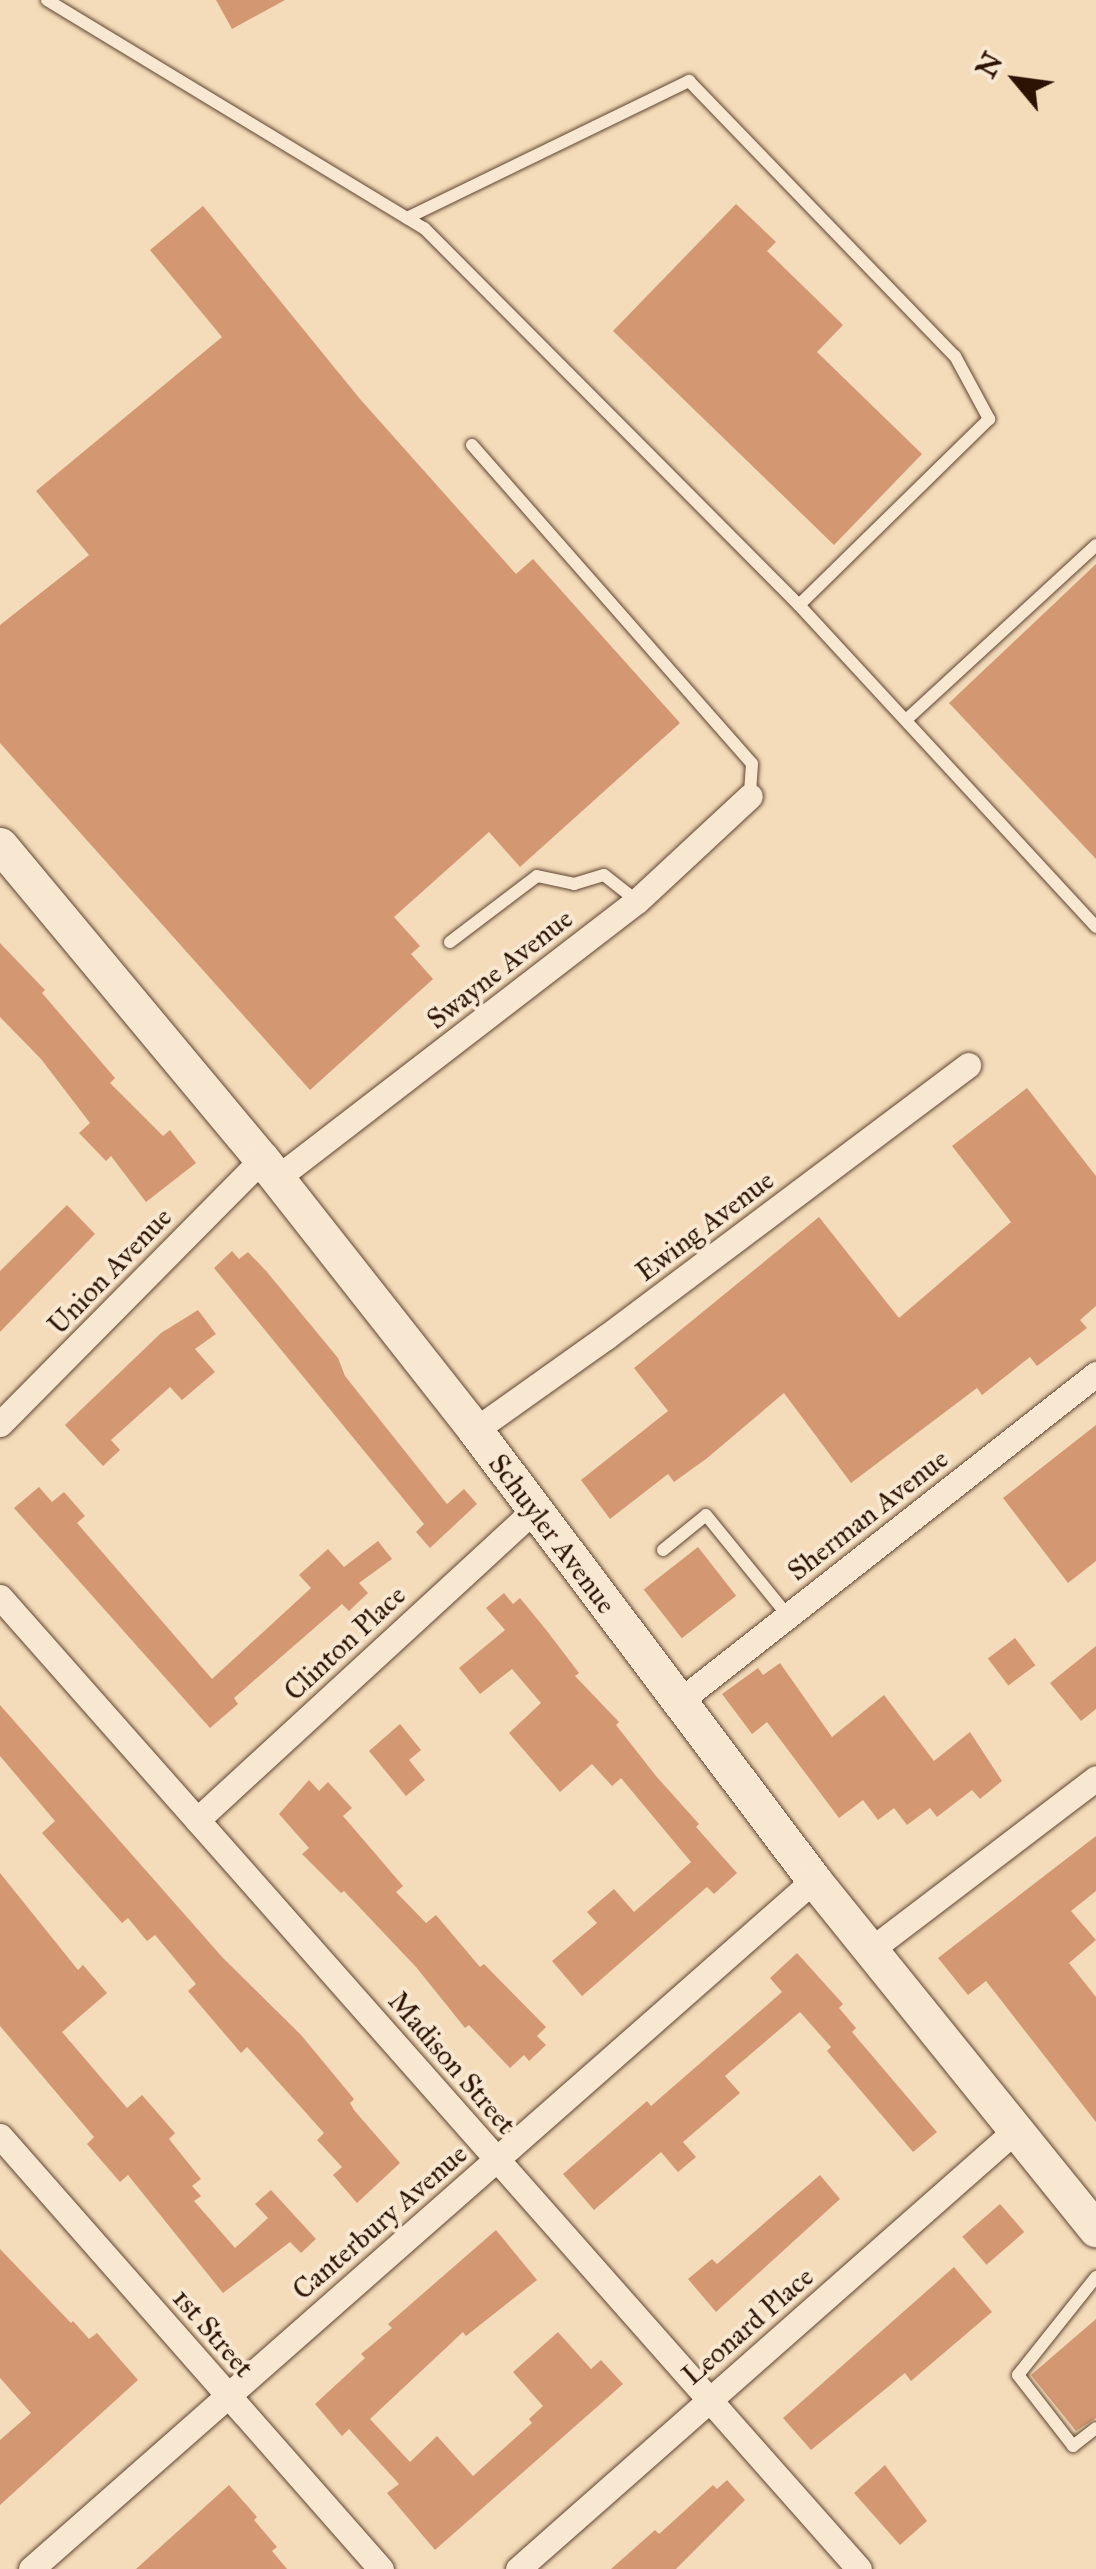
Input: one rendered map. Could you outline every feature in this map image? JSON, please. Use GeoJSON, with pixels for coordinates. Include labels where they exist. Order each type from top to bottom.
{"type":"FeatureCollection","features":[{"type":"Feature","properties":{"kind":"street","name":"Swayne Avenue"},"geometry":{"type":"LineString","coordinates":[[270,1169],[637,901],[750,796]]}},
{"type":"Feature","properties":{"kind":"street","name":"Schuyler Avenue"},"geometry":{"type":"LineString","coordinates":[[0,844],[270,1169],[475,1430],[814,1880],[1096,2229]]}},
{"type":"Feature","properties":{"kind":"street","name":"Ewing Avenue"},"geometry":{"type":"LineString","coordinates":[[475,1430],[606,1338],[968,1065]]}},
{"type":"Feature","properties":{"kind":"street","name":"Union Avenue"},"geometry":{"type":"LineString","coordinates":[[0,1424],[270,1169]]}},
{"type":"Feature","properties":{"kind":"street","name":"Sherman Avenue"},"geometry":{"type":"LineString","coordinates":[[677,1703],[1096,1374]]}},
{"type":"Feature","properties":{"kind":"street","name":"Clinton Place"},"geometry":{"type":"LineString","coordinates":[[197,1820],[533,1511]]}},
{"type":"Feature","properties":{"kind":"street","name":"Madison Street"},"geometry":{"type":"LineString","coordinates":[[0,1597],[859,2569]]}},
{"type":"Feature","properties":{"kind":"street"},"geometry":{"type":"LineString","coordinates":[[870,1951],[1096,1778]]}},
{"type":"Feature","properties":{"kind":"street","name":"Canterbury Avenue"},"geometry":{"type":"LineString","coordinates":[[31,2569],[814,1880]]}},
{"type":"Feature","properties":{"kind":"street","name":"Leonard Place"},"geometry":{"type":"LineString","coordinates":[[518,2569],[1018,2128]]}},
{"type":"Feature","properties":{"kind":"street","name":"1st Street"},"geometry":{"type":"LineString","coordinates":[[0,2136],[382,2569]]}},
{"type":"Feature","properties":{"kind":"lane"},"geometry":{"type":"LineString","coordinates":[[46,0],[424,228],[799,605],[1096,926]]}},
{"type":"Feature","properties":{"kind":"lane"},"geometry":{"type":"LineString","coordinates":[[407,218],[689,81],[955,356],[990,419],[799,605]]}},
{"type":"Feature","properties":{"kind":"lane"},"geometry":{"type":"LineString","coordinates":[[472,446],[752,764],[750,796]]}},
{"type":"Feature","properties":{"kind":"lane"},"geometry":{"type":"LineString","coordinates":[[906,719],[1096,545]]}},
{"type":"Feature","properties":{"kind":"lane"},"geometry":{"type":"LineString","coordinates":[[450,942],[536,876],[574,884],[604,875],[637,901]]}},
{"type":"Feature","properties":{"kind":"lane"},"geometry":{"type":"LineString","coordinates":[[663,1550],[706,1515],[788,1616]]}},
{"type":"Feature","properties":{"kind":"lane"},"geometry":{"type":"LineString","coordinates":[[1096,2277],[1018,2375],[1073,2446],[1096,2428]]}},
{"type":"Feature","properties":{"kind":"building"},"geometry":{"type":"Polygon","coordinates":[[[216,0],[285,0],[232,29],[216,0]]]}},
{"type":"Feature","properties":{"kind":"building"},"geometry":{"type":"Polygon","coordinates":[[[736,204],[776,242],[767,251],[843,325],[817,352],[922,454],[834,545],[613,331],[736,204]]]}},
{"type":"Feature","properties":{"kind":"building"},"geometry":{"type":"Polygon","coordinates":[[[203,206],[360,399],[516,574],[533,559],[680,723],[520,867],[489,832],[394,917],[420,946],[411,954],[433,979],[310,1090],[0,743],[0,625],[89,555],[36,491],[222,337],[150,250],[203,206]]]}},
{"type":"Feature","properties":{"kind":"building"},"geometry":{"type":"Polygon","coordinates":[[[1096,564],[1096,859],[949,703],[1096,564]]]}},
{"type":"Feature","properties":{"kind":"building"},"geometry":{"type":"Polygon","coordinates":[[[0,943],[45,990],[42,993],[115,1078],[110,1083],[163,1136],[170,1130],[196,1163],[146,1202],[111,1156],[106,1161],[79,1133],[90,1123],[41,1059],[0,1017],[0,943]]]}},
{"type":"Feature","properties":{"kind":"building"},"geometry":{"type":"Polygon","coordinates":[[[1027,1088],[1096,1176],[1096,1306],[1080,1320],[1087,1328],[1037,1366],[1030,1357],[982,1395],[977,1388],[851,1483],[784,1393],[706,1459],[674,1482],[668,1474],[610,1519],[581,1480],[668,1411],[634,1368],[819,1217],[899,1318],[1011,1222],[952,1146],[1027,1088]]]}},
{"type":"Feature","properties":{"kind":"building"},"geometry":{"type":"Polygon","coordinates":[[[67,1205],[95,1234],[0,1332],[0,1271],[67,1205]]]}},
{"type":"Feature","properties":{"kind":"building"},"geometry":{"type":"Polygon","coordinates":[[[232,1251],[239,1259],[248,1252],[267,1272],[338,1358],[345,1376],[447,1504],[464,1489],[477,1504],[430,1548],[416,1532],[424,1524],[214,1268],[232,1251]]]}},
{"type":"Feature","properties":{"kind":"building"},"geometry":{"type":"Polygon","coordinates":[[[198,1310],[216,1334],[195,1349],[215,1372],[182,1400],[170,1387],[111,1440],[120,1450],[103,1466],[65,1425],[161,1333],[198,1310]]]}},
{"type":"Feature","properties":{"kind":"building"},"geometry":{"type":"Polygon","coordinates":[[[1096,1425],[1096,1561],[1068,1583],[1003,1498],[1096,1425]]]}},
{"type":"Feature","properties":{"kind":"building"},"geometry":{"type":"Polygon","coordinates":[[[39,1487],[52,1502],[64,1492],[85,1516],[77,1523],[212,1679],[311,1588],[299,1575],[328,1549],[344,1567],[378,1541],[392,1559],[359,1583],[368,1593],[349,1611],[342,1604],[234,1698],[238,1704],[210,1728],[14,1508],[39,1487]]]}},
{"type":"Feature","properties":{"kind":"building"},"geometry":{"type":"Polygon","coordinates":[[[698,1547],[736,1596],[682,1638],[644,1589],[698,1547]]]}},
{"type":"Feature","properties":{"kind":"building"},"geometry":{"type":"Polygon","coordinates":[[[504,1593],[513,1604],[520,1598],[579,1673],[575,1676],[619,1722],[616,1725],[737,1873],[714,1894],[707,1887],[582,1996],[552,1961],[597,1923],[587,1912],[614,1889],[634,1912],[691,1862],[621,1778],[612,1786],[592,1764],[560,1792],[509,1733],[541,1703],[512,1669],[480,1694],[459,1668],[505,1630],[486,1608],[504,1593]]]}},
{"type":"Feature","properties":{"kind":"building"},"geometry":{"type":"Polygon","coordinates":[[[1015,1638],[1035,1665],[1008,1686],[988,1658],[1015,1638]]]}},
{"type":"Feature","properties":{"kind":"building"},"geometry":{"type":"Polygon","coordinates":[[[1096,1646],[1096,1709],[1081,1721],[1050,1683],[1096,1646]]]}},
{"type":"Feature","properties":{"kind":"building"},"geometry":{"type":"Polygon","coordinates":[[[780,1663],[832,1737],[884,1695],[934,1761],[970,1732],[1002,1781],[980,1799],[972,1790],[937,1817],[930,1808],[907,1825],[894,1808],[878,1820],[863,1800],[839,1818],[767,1722],[752,1734],[722,1694],[758,1668],[763,1675],[780,1663]]]}},
{"type":"Feature","properties":{"kind":"building"},"geometry":{"type":"Polygon","coordinates":[[[0,1705],[223,1958],[301,2035],[354,2099],[350,2103],[354,2110],[400,2163],[357,2203],[333,2175],[342,2167],[317,2140],[324,2133],[247,2047],[241,2053],[188,1991],[196,1984],[155,1935],[147,1941],[128,1918],[122,1923],[42,1833],[55,1821],[0,1756],[0,1705]]]}},
{"type":"Feature","properties":{"kind":"building"},"geometry":{"type":"Polygon","coordinates":[[[400,1724],[421,1750],[409,1760],[425,1780],[406,1796],[369,1751],[400,1724]]]}},
{"type":"Feature","properties":{"kind":"building"},"geometry":{"type":"Polygon","coordinates":[[[309,1780],[319,1791],[328,1782],[352,1808],[343,1816],[403,1886],[396,1892],[426,1923],[436,1915],[480,1967],[484,1964],[546,2027],[537,2036],[546,2045],[529,2061],[524,2055],[510,2068],[469,2025],[465,2028],[416,1967],[344,1891],[341,1893],[302,1854],[309,1848],[279,1814],[309,1780]]]}},
{"type":"Feature","properties":{"kind":"building"},"geometry":{"type":"Polygon","coordinates":[[[1096,1836],[1096,1891],[1071,1911],[1096,1940],[1069,1963],[1096,1997],[1096,2122],[986,1981],[968,1995],[938,1958],[1096,1836]]]}},
{"type":"Feature","properties":{"kind":"building"},"geometry":{"type":"Polygon","coordinates":[[[0,1873],[78,1970],[83,1965],[107,1993],[62,2032],[127,2108],[142,2095],[175,2133],[169,2139],[201,2179],[192,2186],[201,2196],[194,2201],[235,2248],[268,2218],[255,2204],[271,2190],[316,2239],[301,2253],[290,2242],[223,2293],[128,2175],[120,2182],[87,2144],[94,2137],[0,2026],[0,1873]]]}},
{"type":"Feature","properties":{"kind":"building"},"geometry":{"type":"Polygon","coordinates":[[[797,1953],[843,2004],[839,2008],[856,2028],[852,2032],[937,2132],[913,2152],[827,2051],[831,2047],[800,2012],[725,2076],[740,2093],[683,2142],[696,2157],[678,2172],[661,2152],[594,2210],[563,2174],[647,2101],[651,2106],[782,1992],[770,1978],[797,1953]]]}},
{"type":"Feature","properties":{"kind":"building"},"geometry":{"type":"Polygon","coordinates":[[[820,2175],[840,2199],[716,2312],[688,2279],[712,2259],[717,2264],[820,2175]]]}},
{"type":"Feature","properties":{"kind":"building"},"geometry":{"type":"Polygon","coordinates":[[[1000,2204],[1024,2232],[987,2265],[962,2237],[1000,2204]]]}},
{"type":"Feature","properties":{"kind":"building"},"geometry":{"type":"Polygon","coordinates":[[[496,2230],[537,2280],[466,2336],[463,2332],[370,2419],[410,2462],[437,2436],[473,2476],[532,2423],[529,2419],[543,2406],[513,2372],[558,2332],[591,2369],[601,2360],[623,2384],[435,2550],[387,2493],[399,2484],[349,2429],[342,2436],[315,2404],[365,2358],[361,2354],[392,2328],[388,2324],[496,2230]]]}},
{"type":"Feature","properties":{"kind":"building"},"geometry":{"type":"Polygon","coordinates":[[[0,2249],[89,2339],[97,2333],[138,2380],[0,2505],[0,2440],[31,2413],[0,2378],[0,2249]]]}},
{"type":"Feature","properties":{"kind":"building"},"geometry":{"type":"Polygon","coordinates":[[[954,2267],[992,2312],[911,2381],[905,2373],[811,2450],[783,2418],[954,2267]]]}},
{"type":"Feature","properties":{"kind":"building"},"geometry":{"type":"Polygon","coordinates":[[[1096,2319],[1096,2418],[1076,2431],[1031,2375],[1096,2319]]]}},
{"type":"Feature","properties":{"kind":"building"},"geometry":{"type":"Polygon","coordinates":[[[885,2465],[927,2521],[900,2545],[854,2493],[885,2465]]]}},
{"type":"Feature","properties":{"kind":"building"},"geometry":{"type":"Polygon","coordinates":[[[727,2480],[745,2500],[676,2569],[611,2569],[655,2530],[659,2534],[713,2485],[717,2489],[727,2480]]]}},
{"type":"Feature","properties":{"kind":"building"},"geometry":{"type":"Polygon","coordinates":[[[229,2485],[257,2517],[254,2520],[277,2547],[272,2551],[287,2569],[136,2569],[229,2485]]]}}]}
